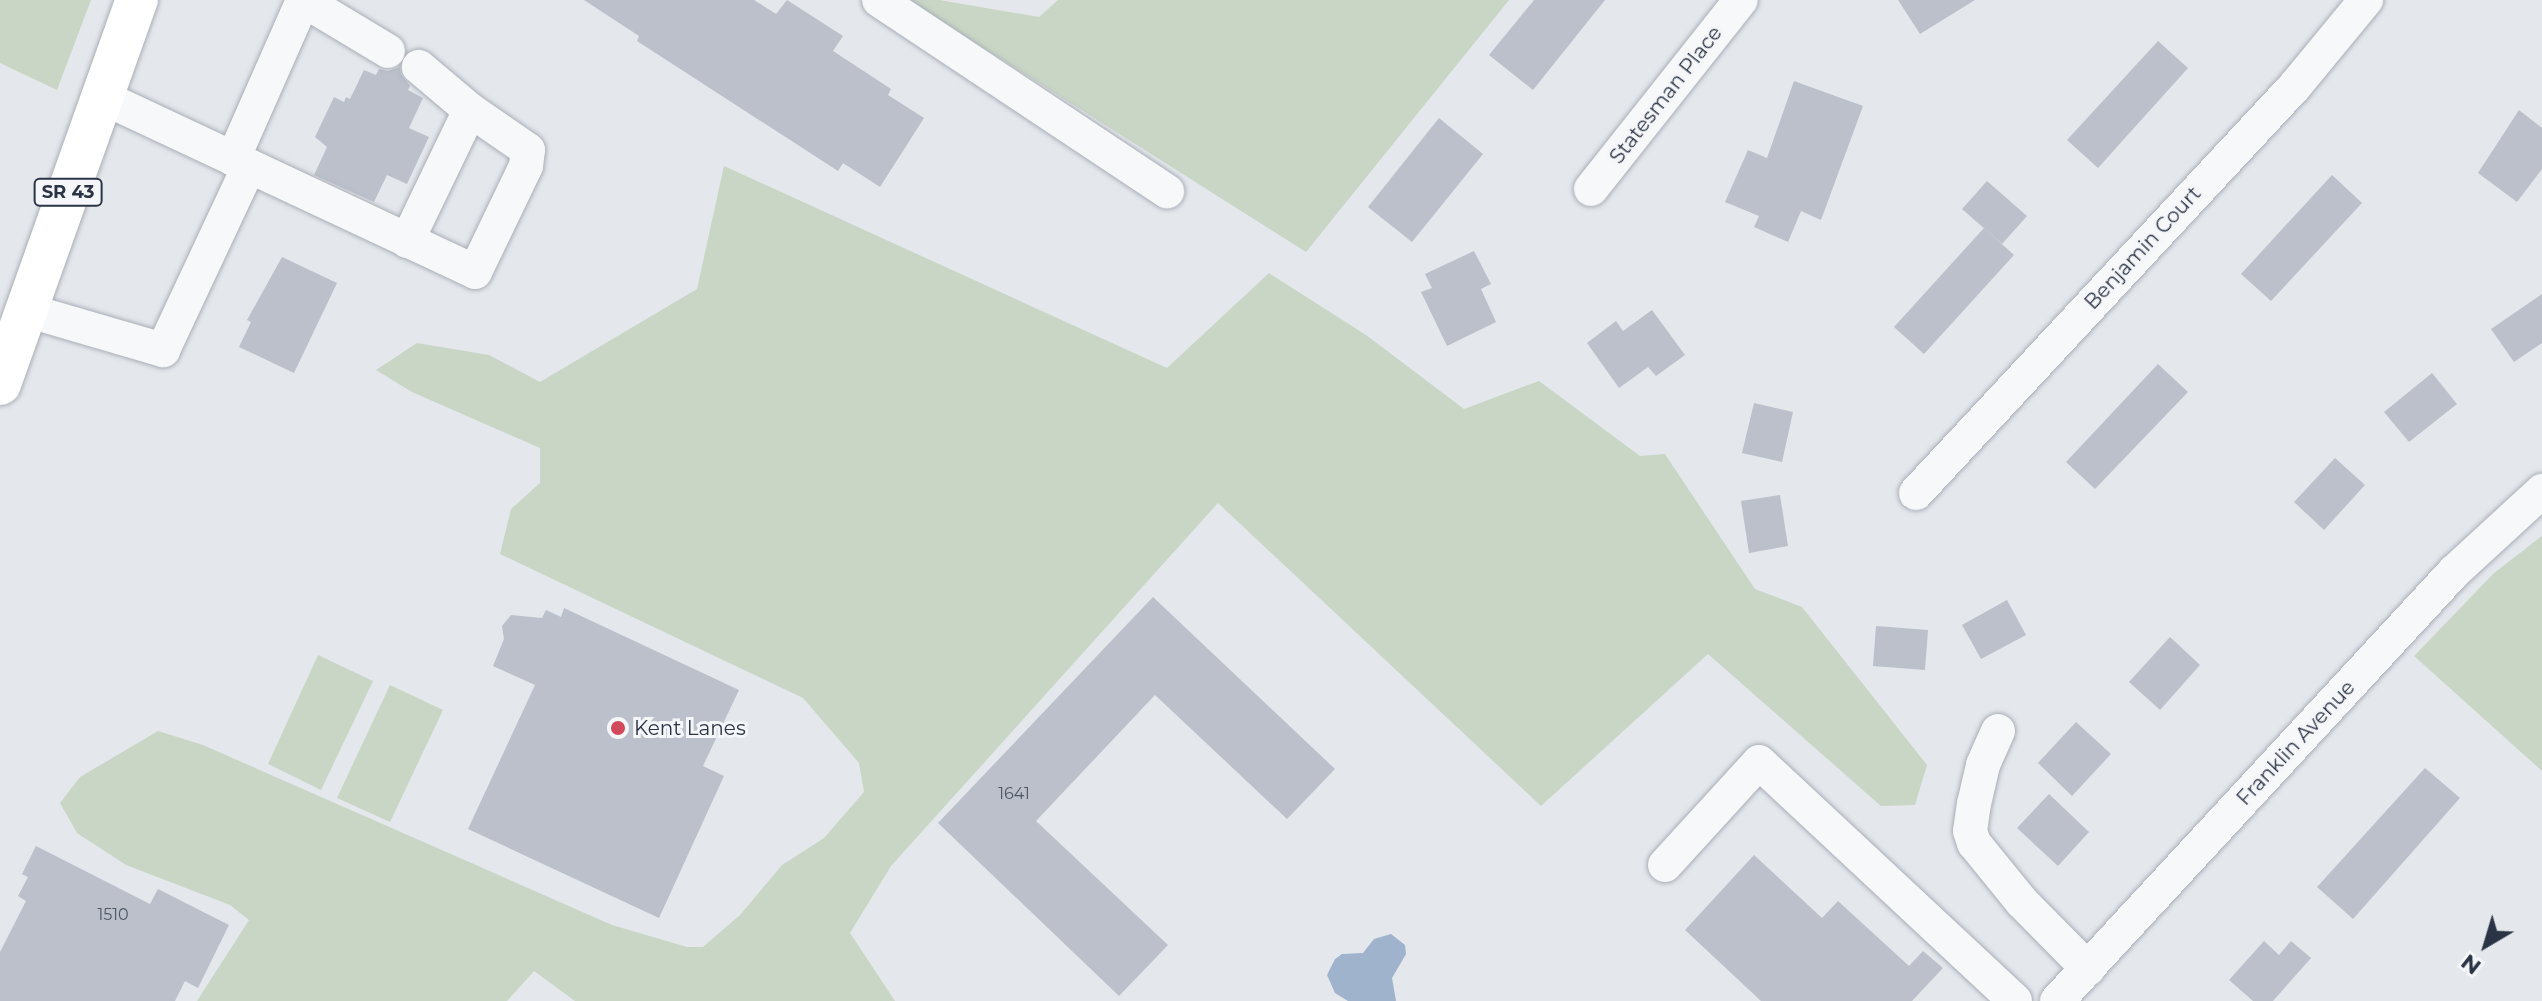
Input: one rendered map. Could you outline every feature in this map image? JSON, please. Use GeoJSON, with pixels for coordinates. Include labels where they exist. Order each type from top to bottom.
{"type":"FeatureCollection","features":[{"type":"Feature","properties":{"kind":"main road","name":"SR 43"},"geometry":{"type":"LineString","coordinates":[[0,384],[137,0]]}},
{"type":"Feature","properties":{"kind":"street"},"geometry":{"type":"LineString","coordinates":[[26,310],[163,350],[241,162],[303,0],[388,51]]}},
{"type":"Feature","properties":{"kind":"street"},"geometry":{"type":"LineString","coordinates":[[879,0],[1167,191]]}},
{"type":"Feature","properties":{"kind":"street","name":"Statesman Place"},"geometry":{"type":"LineString","coordinates":[[1591,189],[1741,0]]}},
{"type":"Feature","properties":{"kind":"street","name":"Benjamin Court"},"geometry":{"type":"LineString","coordinates":[[1916,493],[2295,86],[2366,0]]}},
{"type":"Feature","properties":{"kind":"street"},"geometry":{"type":"LineString","coordinates":[[102,97],[475,272],[526,166],[528,150],[470,110],[419,67]]}},
{"type":"Feature","properties":{"kind":"street"},"geometry":{"type":"LineString","coordinates":[[407,241],[470,110]]}},
{"type":"Feature","properties":{"kind":"street","name":"Franklin Avenue"},"geometry":{"type":"LineString","coordinates":[[2057,1001],[2454,572],[2542,491]]}},
{"type":"Feature","properties":{"kind":"street"},"geometry":{"type":"LineString","coordinates":[[1998,731],[1983,765],[1974,803],[1970,831],[1974,843],[2022,902],[2088,969]]}},
{"type":"Feature","properties":{"kind":"street"},"geometry":{"type":"LineString","coordinates":[[1665,865],[1759,762],[2015,1001]]}},
{"type":"Feature","properties":{"kind":"green space"},"geometry":{"type":"Polygon","coordinates":[[[0,0],[91,0],[57,90],[0,63],[0,0]]]}},
{"type":"Feature","properties":{"kind":"green space"},"geometry":{"type":"Polygon","coordinates":[[[908,0],[939,0],[1039,17],[1058,0],[1509,0],[1306,252],[908,0]]]}},
{"type":"Feature","properties":{"kind":"green space"},"geometry":{"type":"Polygon","coordinates":[[[724,166],[1167,368],[1269,273],[1366,335],[1464,409],[1539,381],[1640,456],[1665,454],[1755,589],[1802,607],[1927,765],[1915,805],[1881,806],[1708,654],[1541,806],[1218,503],[891,866],[850,933],[895,1001],[575,1001],[534,971],[507,1001],[197,1001],[249,920],[230,905],[126,865],[77,833],[60,803],[80,777],[158,731],[203,745],[612,925],[687,947],[703,947],[740,915],[782,865],[824,838],[864,792],[859,763],[803,698],[500,554],[511,509],[540,483],[540,448],[412,392],[376,370],[417,343],[489,355],[540,382],[697,289],[724,166]]]}},
{"type":"Feature","properties":{"kind":"green space"},"geometry":{"type":"Polygon","coordinates":[[[2542,536],[2542,771],[2414,656],[2494,573],[2542,536]]]}},
{"type":"Feature","properties":{"kind":"green space"},"geometry":{"type":"Polygon","coordinates":[[[318,655],[373,681],[321,790],[268,764],[318,655]]]}},
{"type":"Feature","properties":{"kind":"green space"},"geometry":{"type":"Polygon","coordinates":[[[390,685],[443,710],[390,822],[337,798],[390,685]]]}},
{"type":"Feature","properties":{"kind":"water"},"geometry":{"type":"Polygon","coordinates":[[[1391,934],[1405,945],[1406,954],[1392,978],[1396,1001],[1348,1001],[1335,993],[1327,975],[1335,959],[1342,954],[1363,953],[1374,939],[1391,934]]]}},
{"type":"Feature","properties":{"kind":"building"},"geometry":{"type":"Polygon","coordinates":[[[584,0],[754,0],[776,14],[787,0],[843,36],[833,51],[891,89],[888,95],[924,118],[880,187],[843,163],[838,171],[637,41],[639,36],[584,0]]]}},
{"type":"Feature","properties":{"kind":"building"},"geometry":{"type":"Polygon","coordinates":[[[1534,0],[1605,0],[1533,90],[1489,55],[1534,0]]]}},
{"type":"Feature","properties":{"kind":"building"},"geometry":{"type":"Polygon","coordinates":[[[1898,0],[1975,0],[1920,34],[1898,0]]]}},
{"type":"Feature","properties":{"kind":"building"},"geometry":{"type":"Polygon","coordinates":[[[2158,41],[2188,68],[2098,168],[2067,140],[2158,41]]]}},
{"type":"Feature","properties":{"kind":"building"},"geometry":{"type":"Polygon","coordinates":[[[400,67],[410,86],[408,90],[423,98],[409,128],[429,137],[407,184],[387,175],[374,202],[314,175],[327,147],[315,137],[334,97],[344,102],[346,97],[350,99],[364,70],[376,75],[379,69],[388,71],[400,67]]]}},
{"type":"Feature","properties":{"kind":"building"},"geometry":{"type":"Polygon","coordinates":[[[1794,81],[1863,106],[1821,220],[1801,211],[1788,242],[1754,227],[1759,216],[1725,202],[1748,150],[1767,158],[1794,81]]]}},
{"type":"Feature","properties":{"kind":"building"},"geometry":{"type":"Polygon","coordinates":[[[2519,110],[2542,128],[2542,169],[2517,202],[2478,173],[2519,110]]]}},
{"type":"Feature","properties":{"kind":"building"},"geometry":{"type":"Polygon","coordinates":[[[1439,118],[1483,154],[1412,242],[1368,207],[1439,118]]]}},
{"type":"Feature","properties":{"kind":"building"},"geometry":{"type":"Polygon","coordinates":[[[2332,175],[2362,203],[2271,301],[2241,274],[2332,175]]]}},
{"type":"Feature","properties":{"kind":"building"},"geometry":{"type":"Polygon","coordinates":[[[1987,181],[2027,216],[2002,244],[1962,209],[1987,181]]]}},
{"type":"Feature","properties":{"kind":"building"},"geometry":{"type":"Polygon","coordinates":[[[1984,228],[2014,255],[1924,354],[1894,327],[1984,228]]]}},
{"type":"Feature","properties":{"kind":"building"},"geometry":{"type":"Polygon","coordinates":[[[1474,251],[1491,284],[1481,289],[1496,322],[1447,346],[1421,292],[1432,288],[1425,274],[1474,251]]]}},
{"type":"Feature","properties":{"kind":"building"},"geometry":{"type":"Polygon","coordinates":[[[282,257],[337,283],[294,373],[239,347],[251,322],[247,320],[282,257]]]}},
{"type":"Feature","properties":{"kind":"building"},"geometry":{"type":"Polygon","coordinates":[[[2542,294],[2542,343],[2514,362],[2491,329],[2542,294]]]}},
{"type":"Feature","properties":{"kind":"building"},"geometry":{"type":"Polygon","coordinates":[[[1652,310],[1685,355],[1656,376],[1648,367],[1619,388],[1587,343],[1616,321],[1623,331],[1652,310]]]}},
{"type":"Feature","properties":{"kind":"building"},"geometry":{"type":"Polygon","coordinates":[[[2158,364],[2188,392],[2095,489],[2066,462],[2158,364]]]}},
{"type":"Feature","properties":{"kind":"building"},"geometry":{"type":"Polygon","coordinates":[[[2432,373],[2457,404],[2409,442],[2384,412],[2432,373]]]}},
{"type":"Feature","properties":{"kind":"building"},"geometry":{"type":"Polygon","coordinates":[[[1754,403],[1793,412],[1782,462],[1742,453],[1754,403]]]}},
{"type":"Feature","properties":{"kind":"building"},"geometry":{"type":"Polygon","coordinates":[[[2335,458],[2365,485],[2324,530],[2294,502],[2335,458]]]}},
{"type":"Feature","properties":{"kind":"building"},"geometry":{"type":"Polygon","coordinates":[[[1780,495],[1788,546],[1749,553],[1741,501],[1780,495]]]}},
{"type":"Feature","properties":{"kind":"building"},"geometry":{"type":"Polygon","coordinates":[[[1153,597],[1335,769],[1287,819],[1155,695],[1036,821],[1168,945],[1119,996],[938,823],[1153,597]]]}},
{"type":"Feature","properties":{"kind":"building"},"geometry":{"type":"Polygon","coordinates":[[[2007,600],[2026,635],[1981,659],[1962,625],[2007,600]]]}},
{"type":"Feature","properties":{"kind":"building","name":"Kent Lanes"},"geometry":{"type":"Polygon","coordinates":[[[564,608],[739,690],[703,766],[724,776],[659,918],[468,829],[535,685],[493,666],[504,639],[502,626],[511,615],[542,618],[546,610],[561,617],[564,608]]]}},
{"type":"Feature","properties":{"kind":"building"},"geometry":{"type":"Polygon","coordinates":[[[1876,626],[1928,630],[1925,670],[1873,666],[1876,626]]]}},
{"type":"Feature","properties":{"kind":"building"},"geometry":{"type":"Polygon","coordinates":[[[2170,637],[2200,665],[2160,710],[2129,682],[2170,637]]]}},
{"type":"Feature","properties":{"kind":"building"},"geometry":{"type":"Polygon","coordinates":[[[2076,722],[2111,754],[2072,796],[2038,763],[2076,722]]]}},
{"type":"Feature","properties":{"kind":"building"},"geometry":{"type":"Polygon","coordinates":[[[2425,768],[2460,798],[2353,919],[2317,887],[2425,768]]]}},
{"type":"Feature","properties":{"kind":"building"},"geometry":{"type":"Polygon","coordinates":[[[2049,794],[2089,832],[2058,866],[2017,828],[2049,794]]]}},
{"type":"Feature","properties":{"kind":"building"},"geometry":{"type":"Polygon","coordinates":[[[36,846],[150,904],[158,889],[229,925],[198,988],[185,981],[175,1001],[0,1001],[0,952],[26,901],[18,896],[28,877],[22,874],[36,846]]]}},
{"type":"Feature","properties":{"kind":"building"},"geometry":{"type":"Polygon","coordinates":[[[1754,855],[1822,918],[1838,901],[1909,966],[1923,951],[1943,968],[1912,1001],[1761,1001],[1685,930],[1754,855]]]}},
{"type":"Feature","properties":{"kind":"building"},"geometry":{"type":"Polygon","coordinates":[[[2264,941],[2279,955],[2291,941],[2311,958],[2273,1001],[2253,1001],[2229,980],[2264,941]]]}},
{"type":"Feature","properties":{"kind":"place","name":"Kent Lanes"},"geometry":{"type":"Point","coordinates":[618,728]}}]}
